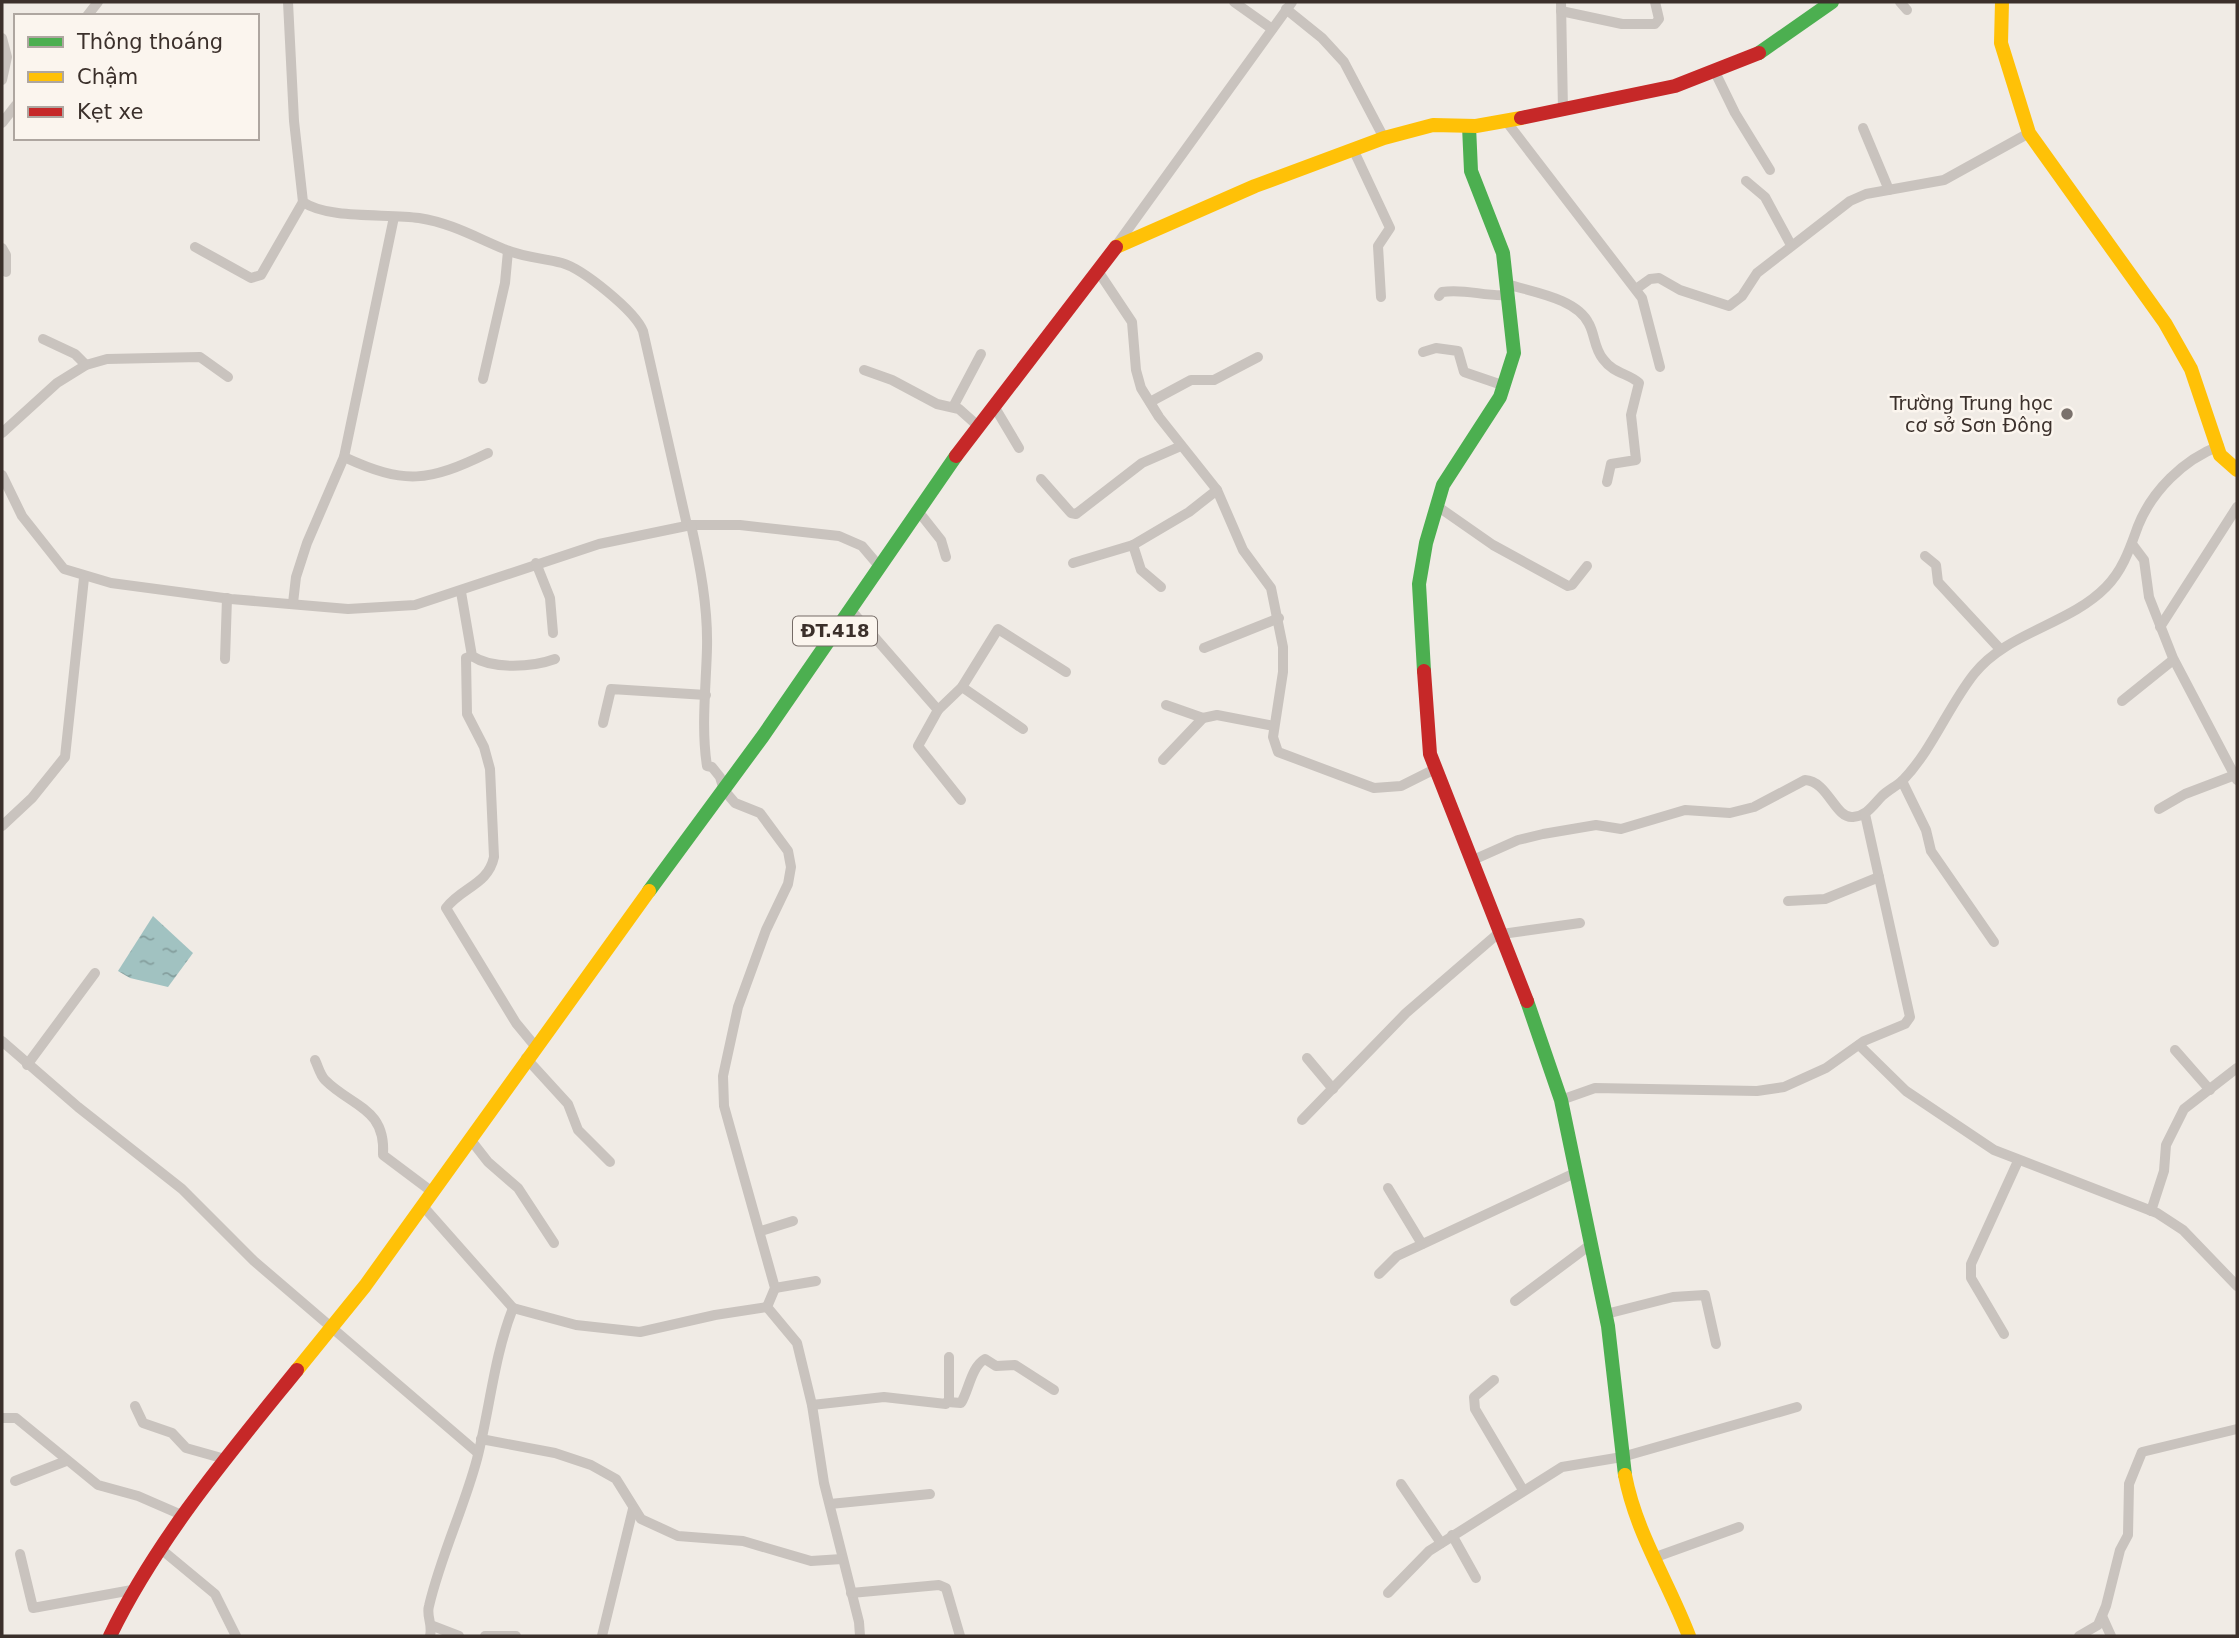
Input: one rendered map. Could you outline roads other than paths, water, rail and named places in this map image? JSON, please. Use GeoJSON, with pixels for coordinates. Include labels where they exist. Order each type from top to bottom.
{"type":"FeatureCollection","features":[{"type":"Feature","properties":{"kind":"main road"},"geometry":{"type":"LineString","coordinates":[[1117,245],[1255,186],[1384,138],[1433,125],[1469,126],[1563,111],[1675,86],[1754,56],[1832,2]]}},
{"type":"Feature","properties":{"kind":"main road"},"geometry":{"type":"LineString","coordinates":[[2002,2],[2001,43],[2029,133],[2165,323],[2191,369],[2225,462],[2237,470]]}},
{"type":"Feature","properties":{"kind":"main road"},"geometry":{"type":"LineString","coordinates":[[1469,126],[1471,171],[1499,237],[1514,353],[1505,386],[1493,410],[1453,468],[1437,506],[1426,543],[1419,584],[1430,754],[1501,933],[1561,1100],[1606,1314],[1622,1457],[1631,1508],[1653,1558],[1672,1592],[1689,1636]]}},
{"type":"Feature","properties":{"kind":"main road","name":"ĐT.418"},"geometry":{"type":"LineString","coordinates":[[110,1636],[132,1590],[225,1459],[332,1328],[724,790],[978,426],[1117,245]]}},
{"type":"Feature","properties":{"kind":"street"},"geometry":{"type":"LineString","coordinates":[[195,247],[251,278],[256,278],[261,275],[303,202],[294,121],[288,2]]}},
{"type":"Feature","properties":{"kind":"street"},"geometry":{"type":"LineString","coordinates":[[1234,2],[1272,29]]}},
{"type":"Feature","properties":{"kind":"street"},"geometry":{"type":"LineString","coordinates":[[1563,111],[1561,6],[1622,24],[1655,24],[1659,19],[1655,2]]}},
{"type":"Feature","properties":{"kind":"street"},"geometry":{"type":"LineString","coordinates":[[1117,245],[1289,6],[1344,62],[1384,138]]}},
{"type":"Feature","properties":{"kind":"street"},"geometry":{"type":"LineString","coordinates":[[2,38],[7,57],[2,80]]}},
{"type":"Feature","properties":{"kind":"street"},"geometry":{"type":"LineString","coordinates":[[1714,70],[1735,113],[1770,170]]}},
{"type":"Feature","properties":{"kind":"street"},"geometry":{"type":"LineString","coordinates":[[1507,121],[1636,289],[1647,310],[1660,367]]}},
{"type":"Feature","properties":{"kind":"street"},"geometry":{"type":"LineString","coordinates":[[1863,128],[1889,190]]}},
{"type":"Feature","properties":{"kind":"street"},"geometry":{"type":"LineString","coordinates":[[1636,289],[1650,279],[1659,278],[1680,290],[1729,306],[1742,296],[1757,273],[1850,201],[1866,194],[1944,180],[2029,133]]}},
{"type":"Feature","properties":{"kind":"street"},"geometry":{"type":"LineString","coordinates":[[1353,149],[1390,228],[1378,246],[1381,297]]}},
{"type":"Feature","properties":{"kind":"street"},"geometry":{"type":"LineString","coordinates":[[1746,181],[1765,197],[1791,245]]}},
{"type":"Feature","properties":{"kind":"street"},"geometry":{"type":"LineString","coordinates":[[303,202],[312,208],[328,211],[417,217],[454,225],[508,251],[565,264],[619,301],[639,319],[703,586],[708,645],[707,766],[712,766],[720,777],[724,790],[735,803],[760,813],[788,851],[791,867],[788,884],[766,930],[738,1007],[723,1076],[724,1106],[775,1288],[767,1307]]}},
{"type":"Feature","properties":{"kind":"street"},"geometry":{"type":"LineString","coordinates":[[293,603],[296,577],[307,543],[344,457],[394,217]]}},
{"type":"Feature","properties":{"kind":"street"},"geometry":{"type":"LineString","coordinates":[[2,248],[6,255],[6,272]]}},
{"type":"Feature","properties":{"kind":"street"},"geometry":{"type":"LineString","coordinates":[[483,379],[505,284],[508,251]]}},
{"type":"Feature","properties":{"kind":"street"},"geometry":{"type":"LineString","coordinates":[[1098,271],[1130,316],[1134,327],[1138,382],[1181,446],[1217,490],[1243,551],[1271,588],[1279,618],[1283,673],[1273,737],[1278,751],[1365,786],[1389,789],[1435,769]]}},
{"type":"Feature","properties":{"kind":"street"},"geometry":{"type":"LineString","coordinates":[[1439,296],[1442,292],[1455,290],[1489,297],[1507,290],[1581,310],[1590,325],[1594,346],[1604,361],[1620,375],[1639,383],[1632,415],[1636,460],[1611,464],[1607,482]]}},
{"type":"Feature","properties":{"kind":"street"},"geometry":{"type":"LineString","coordinates":[[43,339],[75,354],[86,365]]}},
{"type":"Feature","properties":{"kind":"street"},"geometry":{"type":"LineString","coordinates":[[1423,352],[1436,348],[1458,351],[1464,372],[1505,386]]}},
{"type":"Feature","properties":{"kind":"street"},"geometry":{"type":"LineString","coordinates":[[953,407],[981,354]]}},
{"type":"Feature","properties":{"kind":"street"},"geometry":{"type":"LineString","coordinates":[[2,433],[57,383],[86,365],[107,359],[200,357],[228,377]]}},
{"type":"Feature","properties":{"kind":"street"},"geometry":{"type":"LineString","coordinates":[[1150,402],[1191,380],[1214,380],[1258,357]]}},
{"type":"Feature","properties":{"kind":"street"},"geometry":{"type":"LineString","coordinates":[[864,370],[892,380],[937,404],[953,407],[978,426]]}},
{"type":"Feature","properties":{"kind":"street"},"geometry":{"type":"LineString","coordinates":[[993,406],[1019,448]]}},
{"type":"Feature","properties":{"kind":"street"},"geometry":{"type":"LineString","coordinates":[[1041,479],[1076,514],[1142,463],[1181,446]]}},
{"type":"Feature","properties":{"kind":"street"},"geometry":{"type":"LineString","coordinates":[[1473,860],[1518,840],[1543,834],[1596,825],[1622,829],[1685,810],[1730,813],[1754,807],[1805,780],[1816,783],[1849,818],[1865,814],[1902,781],[1961,691],[2000,649],[2049,626],[2094,598],[2118,572],[2146,510],[2172,476],[2196,458],[2219,446]]}},
{"type":"Feature","properties":{"kind":"street"},"geometry":{"type":"LineString","coordinates":[[344,457],[393,475],[418,478],[455,469],[488,453]]}},
{"type":"Feature","properties":{"kind":"street"},"geometry":{"type":"LineString","coordinates":[[2,475],[22,516],[58,563],[84,578],[227,598],[348,609],[406,607],[461,592],[537,563],[618,538],[689,525],[747,525],[839,536],[862,546],[879,566]]}},
{"type":"Feature","properties":{"kind":"street"},"geometry":{"type":"LineString","coordinates":[[1073,563],[1133,545],[1189,512],[1217,490]]}},
{"type":"Feature","properties":{"kind":"street"},"geometry":{"type":"LineString","coordinates":[[1437,506],[1493,545],[1567,586],[1572,585],[1587,566]]}},
{"type":"Feature","properties":{"kind":"street"},"geometry":{"type":"LineString","coordinates":[[2161,627],[2237,507]]}},
{"type":"Feature","properties":{"kind":"street"},"geometry":{"type":"LineString","coordinates":[[918,511],[940,540],[946,556]]}},
{"type":"Feature","properties":{"kind":"street"},"geometry":{"type":"LineString","coordinates":[[2132,544],[2144,561],[2149,597],[2174,660],[2236,778],[2185,794],[2159,809]]}},
{"type":"Feature","properties":{"kind":"street"},"geometry":{"type":"LineString","coordinates":[[1133,545],[1141,570],[1161,587]]}},
{"type":"Feature","properties":{"kind":"street"},"geometry":{"type":"LineString","coordinates":[[1925,556],[1936,565],[1938,582],[2000,649]]}},
{"type":"Feature","properties":{"kind":"street"},"geometry":{"type":"LineString","coordinates":[[537,563],[550,598],[553,633]]}},
{"type":"Feature","properties":{"kind":"street"},"geometry":{"type":"LineString","coordinates":[[2,826],[32,798],[65,757],[84,578]]}},
{"type":"Feature","properties":{"kind":"street"},"geometry":{"type":"LineString","coordinates":[[461,592],[472,656],[477,660],[518,666],[539,665],[555,659]]}},
{"type":"Feature","properties":{"kind":"street"},"geometry":{"type":"LineString","coordinates":[[225,659],[227,598]]}},
{"type":"Feature","properties":{"kind":"street"},"geometry":{"type":"LineString","coordinates":[[850,610],[938,710]]}},
{"type":"Feature","properties":{"kind":"street"},"geometry":{"type":"LineString","coordinates":[[1205,649],[1279,618]]}},
{"type":"Feature","properties":{"kind":"street"},"geometry":{"type":"LineString","coordinates":[[961,800],[918,746],[938,710],[962,687],[998,629],[1066,672]]}},
{"type":"Feature","properties":{"kind":"street"},"geometry":{"type":"LineString","coordinates":[[472,656],[466,658],[467,714],[484,747],[490,769],[494,857],[492,870],[484,880],[446,908],[531,1052],[568,1104],[578,1130],[610,1162]]}},
{"type":"Feature","properties":{"kind":"street"},"geometry":{"type":"LineString","coordinates":[[2122,701],[2174,660]]}},
{"type":"Feature","properties":{"kind":"street"},"geometry":{"type":"LineString","coordinates":[[962,687],[1023,729]]}},
{"type":"Feature","properties":{"kind":"street"},"geometry":{"type":"LineString","coordinates":[[603,723],[611,689],[706,695]]}},
{"type":"Feature","properties":{"kind":"street"},"geometry":{"type":"LineString","coordinates":[[1166,705],[1203,718],[1217,715],[1274,726]]}},
{"type":"Feature","properties":{"kind":"street"},"geometry":{"type":"LineString","coordinates":[[1163,760],[1203,718]]}},
{"type":"Feature","properties":{"kind":"street"},"geometry":{"type":"LineString","coordinates":[[1902,781],[1926,830],[1931,850],[1994,942]]}},
{"type":"Feature","properties":{"kind":"street"},"geometry":{"type":"LineString","coordinates":[[1561,1100],[1595,1088],[1757,1091],[1784,1087],[1826,1068],[1859,1045],[1905,1024],[1910,1017],[1865,814]]}},
{"type":"Feature","properties":{"kind":"street"},"geometry":{"type":"LineString","coordinates":[[1788,901],[1825,899],[1879,877]]}},
{"type":"Feature","properties":{"kind":"street"},"geometry":{"type":"LineString","coordinates":[[1302,1120],[1406,1013],[1501,933],[1580,923]]}},
{"type":"Feature","properties":{"kind":"street"},"geometry":{"type":"LineString","coordinates":[[27,1065],[95,972]]}},
{"type":"Feature","properties":{"kind":"street"},"geometry":{"type":"LineString","coordinates":[[2,1041],[27,1065],[182,1189],[254,1261],[478,1453]]}},
{"type":"Feature","properties":{"kind":"street"},"geometry":{"type":"LineString","coordinates":[[1859,1045],[1906,1091],[1994,1150],[2151,1211],[2183,1230],[2237,1286]]}},
{"type":"Feature","properties":{"kind":"street"},"geometry":{"type":"LineString","coordinates":[[2175,1049],[2210,1090]]}},
{"type":"Feature","properties":{"kind":"street"},"geometry":{"type":"LineString","coordinates":[[1307,1058],[1333,1089]]}},
{"type":"Feature","properties":{"kind":"street"},"geometry":{"type":"LineString","coordinates":[[315,1060],[324,1079],[363,1106],[374,1118],[383,1133],[383,1155],[431,1191]]}},
{"type":"Feature","properties":{"kind":"street"},"geometry":{"type":"LineString","coordinates":[[2151,1211],[2164,1171],[2166,1145],[2184,1109],[2237,1068]]}},
{"type":"Feature","properties":{"kind":"street"},"geometry":{"type":"LineString","coordinates":[[470,1139],[488,1162],[518,1188],[554,1243]]}},
{"type":"Feature","properties":{"kind":"street"},"geometry":{"type":"LineString","coordinates":[[2004,1334],[1971,1279],[1971,1264],[2018,1161]]}},
{"type":"Feature","properties":{"kind":"street"},"geometry":{"type":"LineString","coordinates":[[1378,1274],[1397,1256],[1577,1171]]}},
{"type":"Feature","properties":{"kind":"street"},"geometry":{"type":"LineString","coordinates":[[1388,1188],[1422,1244]]}},
{"type":"Feature","properties":{"kind":"street"},"geometry":{"type":"LineString","coordinates":[[422,1205],[513,1308],[576,1325],[640,1332],[715,1315],[767,1307]]}},
{"type":"Feature","properties":{"kind":"street"},"geometry":{"type":"LineString","coordinates":[[761,1231],[793,1221]]}},
{"type":"Feature","properties":{"kind":"street"},"geometry":{"type":"LineString","coordinates":[[1515,1301],[1590,1245]]}},
{"type":"Feature","properties":{"kind":"street"},"geometry":{"type":"LineString","coordinates":[[775,1288],[816,1280]]}},
{"type":"Feature","properties":{"kind":"street"},"geometry":{"type":"LineString","coordinates":[[1606,1314],[1673,1297],[1702,1294],[1707,1297],[1716,1344]]}},
{"type":"Feature","properties":{"kind":"street"},"geometry":{"type":"LineString","coordinates":[[767,1307],[797,1343],[812,1405],[824,1483],[860,1636]]}},
{"type":"Feature","properties":{"kind":"street"},"geometry":{"type":"LineString","coordinates":[[459,1636],[431,1631],[428,1610],[445,1547],[478,1453],[503,1334],[513,1308]]}},
{"type":"Feature","properties":{"kind":"street"},"geometry":{"type":"LineString","coordinates":[[948,1402],[949,1357]]}},
{"type":"Feature","properties":{"kind":"street"},"geometry":{"type":"LineString","coordinates":[[812,1405],[884,1396],[940,1404],[961,1403],[980,1362],[985,1359],[996,1366],[1014,1365],[1054,1390]]}},
{"type":"Feature","properties":{"kind":"street"},"geometry":{"type":"LineString","coordinates":[[1494,1380],[1474,1397],[1475,1409],[1523,1490]]}},
{"type":"Feature","properties":{"kind":"street"},"geometry":{"type":"LineString","coordinates":[[135,1406],[143,1423],[172,1433],[186,1448],[225,1459]]}},
{"type":"Feature","properties":{"kind":"street"},"geometry":{"type":"LineString","coordinates":[[1388,1593],[1452,1535],[1562,1467],[1622,1457],[1797,1407]]}},
{"type":"Feature","properties":{"kind":"street"},"geometry":{"type":"LineString","coordinates":[[2,1418],[16,1418],[98,1485],[138,1496],[184,1516]]}},
{"type":"Feature","properties":{"kind":"street"},"geometry":{"type":"LineString","coordinates":[[2079,1636],[2098,1625],[2102,1616],[2120,1550],[2128,1535],[2129,1484],[2137,1460],[2143,1452],[2237,1429]]}},
{"type":"Feature","properties":{"kind":"street"},"geometry":{"type":"LineString","coordinates":[[481,1439],[555,1452],[591,1465],[616,1479],[633,1509],[651,1525],[678,1536],[743,1541],[811,1562],[842,1559]]}},
{"type":"Feature","properties":{"kind":"street"},"geometry":{"type":"LineString","coordinates":[[15,1481],[66,1461]]}},
{"type":"Feature","properties":{"kind":"street"},"geometry":{"type":"LineString","coordinates":[[1401,1484],[1441,1543]]}},
{"type":"Feature","properties":{"kind":"street"},"geometry":{"type":"LineString","coordinates":[[831,1504],[930,1494]]}},
{"type":"Feature","properties":{"kind":"street"},"geometry":{"type":"LineString","coordinates":[[602,1636],[633,1509]]}},
{"type":"Feature","properties":{"kind":"street"},"geometry":{"type":"LineString","coordinates":[[1653,1558],[1739,1527]]}},
{"type":"Feature","properties":{"kind":"street"},"geometry":{"type":"LineString","coordinates":[[1452,1535],[1476,1578]]}},
{"type":"Feature","properties":{"kind":"street"},"geometry":{"type":"LineString","coordinates":[[162,1550],[215,1594],[236,1636]]}},
{"type":"Feature","properties":{"kind":"street"},"geometry":{"type":"LineString","coordinates":[[20,1555],[33,1608],[132,1590]]}},
{"type":"Feature","properties":{"kind":"street"},"geometry":{"type":"LineString","coordinates":[[851,1593],[939,1585],[946,1588],[950,1595],[960,1636]]}},
{"type":"Feature","properties":{"kind":"street"},"geometry":{"type":"LineString","coordinates":[[2102,1616],[2111,1636]]}},
{"type":"Feature","properties":{"kind":"street"},"geometry":{"type":"LineString","coordinates":[[485,1636],[516,1636]]}},
{"type":"Feature","properties":{"kind":"water"},"geometry":{"type":"Polygon","coordinates":[[[153,916],[193,953],[168,987],[130,978],[118,971],[153,916]]]}},
{"type":"Feature","properties":{"kind":"place","name":"Trường Trung học cơ sở Sơn Đông"},"geometry":{"type":"Point","coordinates":[2067,414]}}]}
